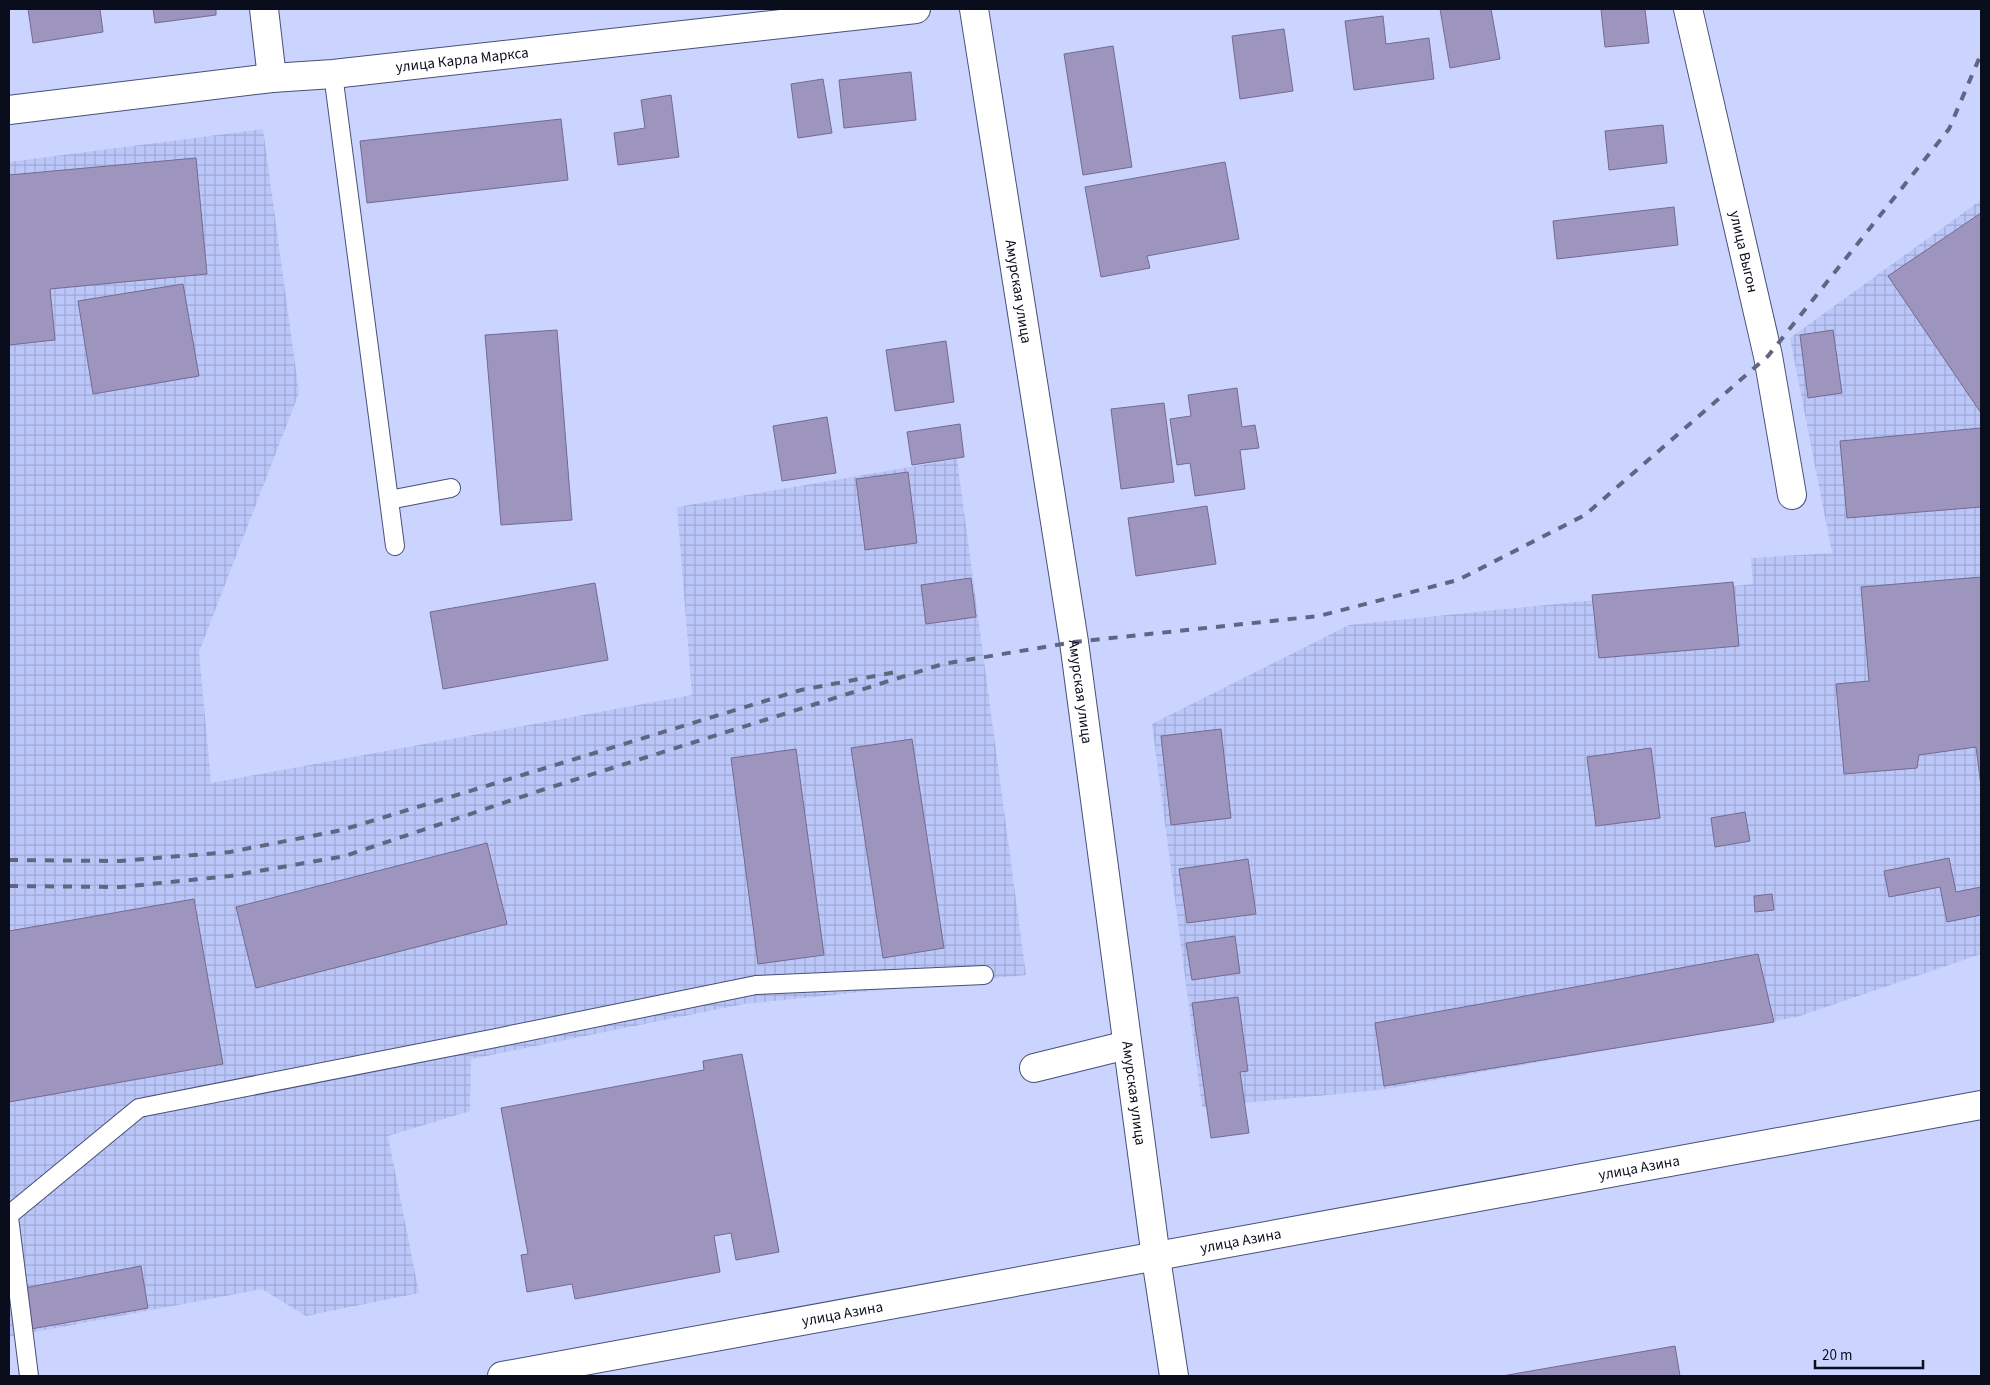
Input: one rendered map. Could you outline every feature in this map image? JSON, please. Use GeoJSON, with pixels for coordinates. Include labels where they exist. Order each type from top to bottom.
{"type":"FeatureCollection","features":[{"type":"Feature","properties":{"kind":"street"},"geometry":{"type":"LineString","coordinates":[[264,9],[272,78]]}},
{"type":"Feature","properties":{"kind":"street","name":"улица Карла Маркса"},"geometry":{"type":"LineString","coordinates":[[9,110],[272,78],[332,74],[916,9]]}},
{"type":"Feature","properties":{"kind":"street","name":"Амурская улица"},"geometry":{"type":"LineString","coordinates":[[974,9],[1074,642],[1156,1258],[1174,1376]]}},
{"type":"Feature","properties":{"kind":"street","name":"улица Выгон"},"geometry":{"type":"LineString","coordinates":[[1688,9],[1768,356],[1792,495]]}},
{"type":"Feature","properties":{"kind":"street"},"geometry":{"type":"LineString","coordinates":[[1034,1068],[1127,1045]]}},
{"type":"Feature","properties":{"kind":"street","name":"улица Азина"},"geometry":{"type":"LineString","coordinates":[[502,1376],[1156,1258],[1981,1105]]}},
{"type":"Feature","properties":{"kind":"lane"},"geometry":{"type":"LineString","coordinates":[[332,74],[395,546]]}},
{"type":"Feature","properties":{"kind":"lane"},"geometry":{"type":"LineString","coordinates":[[389,500],[451,488]]}},
{"type":"Feature","properties":{"kind":"lane"},"geometry":{"type":"LineString","coordinates":[[29,1376],[9,1216],[139,1108],[756,985],[984,975]]}},
{"type":"Feature","properties":{"kind":"shaded area"},"geometry":{"type":"Polygon","coordinates":[[[263,129],[299,393],[199,652],[211,783],[692,695],[677,507],[957,459],[1026,975],[744,1004],[471,1059],[470,1111],[388,1136],[419,1293],[306,1316],[262,1289],[9,1337],[9,162],[263,129]]]}},
{"type":"Feature","properties":{"kind":"shaded area"},"geometry":{"type":"Polygon","coordinates":[[[1981,200],[1981,954],[1797,1017],[1379,1090],[1202,1107],[1152,724],[1349,625],[1753,584],[1751,558],[1832,553],[1790,338],[1981,200]]]}},
{"type":"Feature","properties":{"kind":"building"},"geometry":{"type":"Polygon","coordinates":[[[28,9],[100,9],[103,32],[33,43],[28,9]]]}},
{"type":"Feature","properties":{"kind":"building"},"geometry":{"type":"Polygon","coordinates":[[[153,9],[216,9],[216,15],[155,23],[153,9]]]}},
{"type":"Feature","properties":{"kind":"building"},"geometry":{"type":"Polygon","coordinates":[[[1440,9],[1491,9],[1500,59],[1450,68],[1440,9]]]}},
{"type":"Feature","properties":{"kind":"building"},"geometry":{"type":"Polygon","coordinates":[[[1601,9],[1645,9],[1649,43],[1605,47],[1601,9]]]}},
{"type":"Feature","properties":{"kind":"building"},"geometry":{"type":"Polygon","coordinates":[[[1383,16],[1386,44],[1429,38],[1434,79],[1354,90],[1345,21],[1383,16]]]}},
{"type":"Feature","properties":{"kind":"building"},"geometry":{"type":"Polygon","coordinates":[[[1284,29],[1293,91],[1240,99],[1232,36],[1284,29]]]}},
{"type":"Feature","properties":{"kind":"building"},"geometry":{"type":"Polygon","coordinates":[[[1113,46],[1132,167],[1083,175],[1064,54],[1113,46]]]}},
{"type":"Feature","properties":{"kind":"building"},"geometry":{"type":"Polygon","coordinates":[[[911,72],[916,120],[844,128],[839,80],[911,72]]]}},
{"type":"Feature","properties":{"kind":"building"},"geometry":{"type":"Polygon","coordinates":[[[823,79],[832,133],[798,138],[791,84],[823,79]]]}},
{"type":"Feature","properties":{"kind":"building"},"geometry":{"type":"Polygon","coordinates":[[[671,95],[679,157],[618,165],[614,133],[645,128],[641,100],[671,95]]]}},
{"type":"Feature","properties":{"kind":"building"},"geometry":{"type":"Polygon","coordinates":[[[561,119],[568,180],[367,203],[360,141],[561,119]]]}},
{"type":"Feature","properties":{"kind":"building"},"geometry":{"type":"Polygon","coordinates":[[[1663,125],[1667,163],[1609,170],[1605,131],[1663,125]]]}},
{"type":"Feature","properties":{"kind":"building"},"geometry":{"type":"Polygon","coordinates":[[[196,158],[207,274],[50,289],[55,340],[9,345],[9,175],[196,158]]]}},
{"type":"Feature","properties":{"kind":"building"},"geometry":{"type":"Polygon","coordinates":[[[1225,162],[1239,239],[1147,256],[1150,268],[1101,277],[1085,187],[1225,162]]]}},
{"type":"Feature","properties":{"kind":"building"},"geometry":{"type":"Polygon","coordinates":[[[1674,207],[1678,245],[1557,259],[1553,221],[1674,207]]]}},
{"type":"Feature","properties":{"kind":"building"},"geometry":{"type":"Polygon","coordinates":[[[1981,213],[1981,413],[1888,276],[1981,213]]]}},
{"type":"Feature","properties":{"kind":"building"},"geometry":{"type":"Polygon","coordinates":[[[183,284],[199,376],[93,394],[78,301],[183,284]]]}},
{"type":"Feature","properties":{"kind":"building"},"geometry":{"type":"Polygon","coordinates":[[[557,330],[572,520],[501,525],[485,335],[557,330]]]}},
{"type":"Feature","properties":{"kind":"building"},"geometry":{"type":"Polygon","coordinates":[[[1833,330],[1842,393],[1808,398],[1800,335],[1833,330]]]}},
{"type":"Feature","properties":{"kind":"building"},"geometry":{"type":"Polygon","coordinates":[[[946,341],[954,402],[895,411],[886,350],[946,341]]]}},
{"type":"Feature","properties":{"kind":"building"},"geometry":{"type":"Polygon","coordinates":[[[1237,388],[1242,427],[1255,425],[1259,448],[1240,450],[1245,489],[1195,496],[1190,463],[1177,465],[1170,419],[1191,416],[1188,395],[1237,388]]]}},
{"type":"Feature","properties":{"kind":"building"},"geometry":{"type":"Polygon","coordinates":[[[1164,403],[1174,482],[1121,489],[1111,409],[1164,403]]]}},
{"type":"Feature","properties":{"kind":"building"},"geometry":{"type":"Polygon","coordinates":[[[827,417],[836,473],[782,481],[773,426],[827,417]]]}},
{"type":"Feature","properties":{"kind":"building"},"geometry":{"type":"Polygon","coordinates":[[[960,424],[964,457],[912,465],[907,432],[960,424]]]}},
{"type":"Feature","properties":{"kind":"building"},"geometry":{"type":"Polygon","coordinates":[[[1981,428],[1981,507],[1847,518],[1840,441],[1981,428]]]}},
{"type":"Feature","properties":{"kind":"building"},"geometry":{"type":"Polygon","coordinates":[[[908,472],[917,543],[865,550],[856,479],[908,472]]]}},
{"type":"Feature","properties":{"kind":"building"},"geometry":{"type":"Polygon","coordinates":[[[1207,506],[1216,564],[1136,576],[1128,518],[1207,506]]]}},
{"type":"Feature","properties":{"kind":"building"},"geometry":{"type":"Polygon","coordinates":[[[1981,577],[1981,786],[1976,747],[1919,755],[1917,768],[1844,774],[1836,684],[1869,681],[1861,587],[1981,577]]]}},
{"type":"Feature","properties":{"kind":"building"},"geometry":{"type":"Polygon","coordinates":[[[971,578],[976,617],[926,624],[921,585],[971,578]]]}},
{"type":"Feature","properties":{"kind":"building"},"geometry":{"type":"Polygon","coordinates":[[[1733,582],[1739,646],[1599,658],[1592,595],[1733,582]]]}},
{"type":"Feature","properties":{"kind":"building"},"geometry":{"type":"Polygon","coordinates":[[[595,583],[608,660],[443,689],[430,612],[595,583]]]}},
{"type":"Feature","properties":{"kind":"building"},"geometry":{"type":"Polygon","coordinates":[[[1221,729],[1231,818],[1171,825],[1161,736],[1221,729]]]}},
{"type":"Feature","properties":{"kind":"building"},"geometry":{"type":"Polygon","coordinates":[[[912,739],[944,948],[883,958],[851,748],[912,739]]]}},
{"type":"Feature","properties":{"kind":"building"},"geometry":{"type":"Polygon","coordinates":[[[1651,748],[1660,818],[1596,826],[1587,757],[1651,748]]]}},
{"type":"Feature","properties":{"kind":"building"},"geometry":{"type":"Polygon","coordinates":[[[796,749],[824,955],[758,964],[731,758],[796,749]]]}},
{"type":"Feature","properties":{"kind":"building"},"geometry":{"type":"Polygon","coordinates":[[[1745,812],[1750,841],[1715,847],[1711,818],[1745,812]]]}},
{"type":"Feature","properties":{"kind":"building"},"geometry":{"type":"Polygon","coordinates":[[[487,843],[507,924],[256,988],[236,907],[487,843]]]}},
{"type":"Feature","properties":{"kind":"building"},"geometry":{"type":"Polygon","coordinates":[[[1949,858],[1956,892],[1981,887],[1981,915],[1947,922],[1940,887],[1889,897],[1884,871],[1949,858]]]}},
{"type":"Feature","properties":{"kind":"building"},"geometry":{"type":"Polygon","coordinates":[[[1248,859],[1256,914],[1187,923],[1179,869],[1248,859]]]}},
{"type":"Feature","properties":{"kind":"building"},"geometry":{"type":"Polygon","coordinates":[[[1772,894],[1774,910],[1755,912],[1754,896],[1772,894]]]}},
{"type":"Feature","properties":{"kind":"building"},"geometry":{"type":"Polygon","coordinates":[[[194,899],[223,1064],[9,1102],[9,931],[194,899]]]}},
{"type":"Feature","properties":{"kind":"building"},"geometry":{"type":"Polygon","coordinates":[[[1235,936],[1240,973],[1192,980],[1186,943],[1235,936]]]}},
{"type":"Feature","properties":{"kind":"building"},"geometry":{"type":"Polygon","coordinates":[[[1758,954],[1774,1022],[1384,1086],[1375,1023],[1758,954]]]}},
{"type":"Feature","properties":{"kind":"building"},"geometry":{"type":"Polygon","coordinates":[[[1238,997],[1248,1071],[1240,1072],[1249,1133],[1211,1138],[1192,1003],[1238,997]]]}},
{"type":"Feature","properties":{"kind":"building"},"geometry":{"type":"Polygon","coordinates":[[[742,1054],[779,1252],[736,1260],[731,1233],[714,1236],[720,1272],[575,1299],[572,1284],[527,1292],[521,1255],[528,1254],[501,1108],[704,1070],[703,1061],[742,1054]]]}},
{"type":"Feature","properties":{"kind":"building"},"geometry":{"type":"Polygon","coordinates":[[[141,1266],[148,1308],[31,1329],[24,1288],[141,1266]]]}},
{"type":"Feature","properties":{"kind":"building"},"geometry":{"type":"Polygon","coordinates":[[[1675,1346],[1680,1376],[1502,1376],[1675,1346]]]}},
{"type":"Feature","properties":{"kind":"railway"},"geometry":{"type":"LineString","coordinates":[[9,886],[121,887],[230,876],[345,856],[542,790],[943,664],[1074,642],[1319,616],[1458,580],[1585,515],[1768,356],[1949,129],[1981,54]]}},
{"type":"Feature","properties":{"kind":"railway"},"geometry":{"type":"LineString","coordinates":[[9,860],[120,861],[230,852],[342,830],[801,690],[896,672]]}}]}
